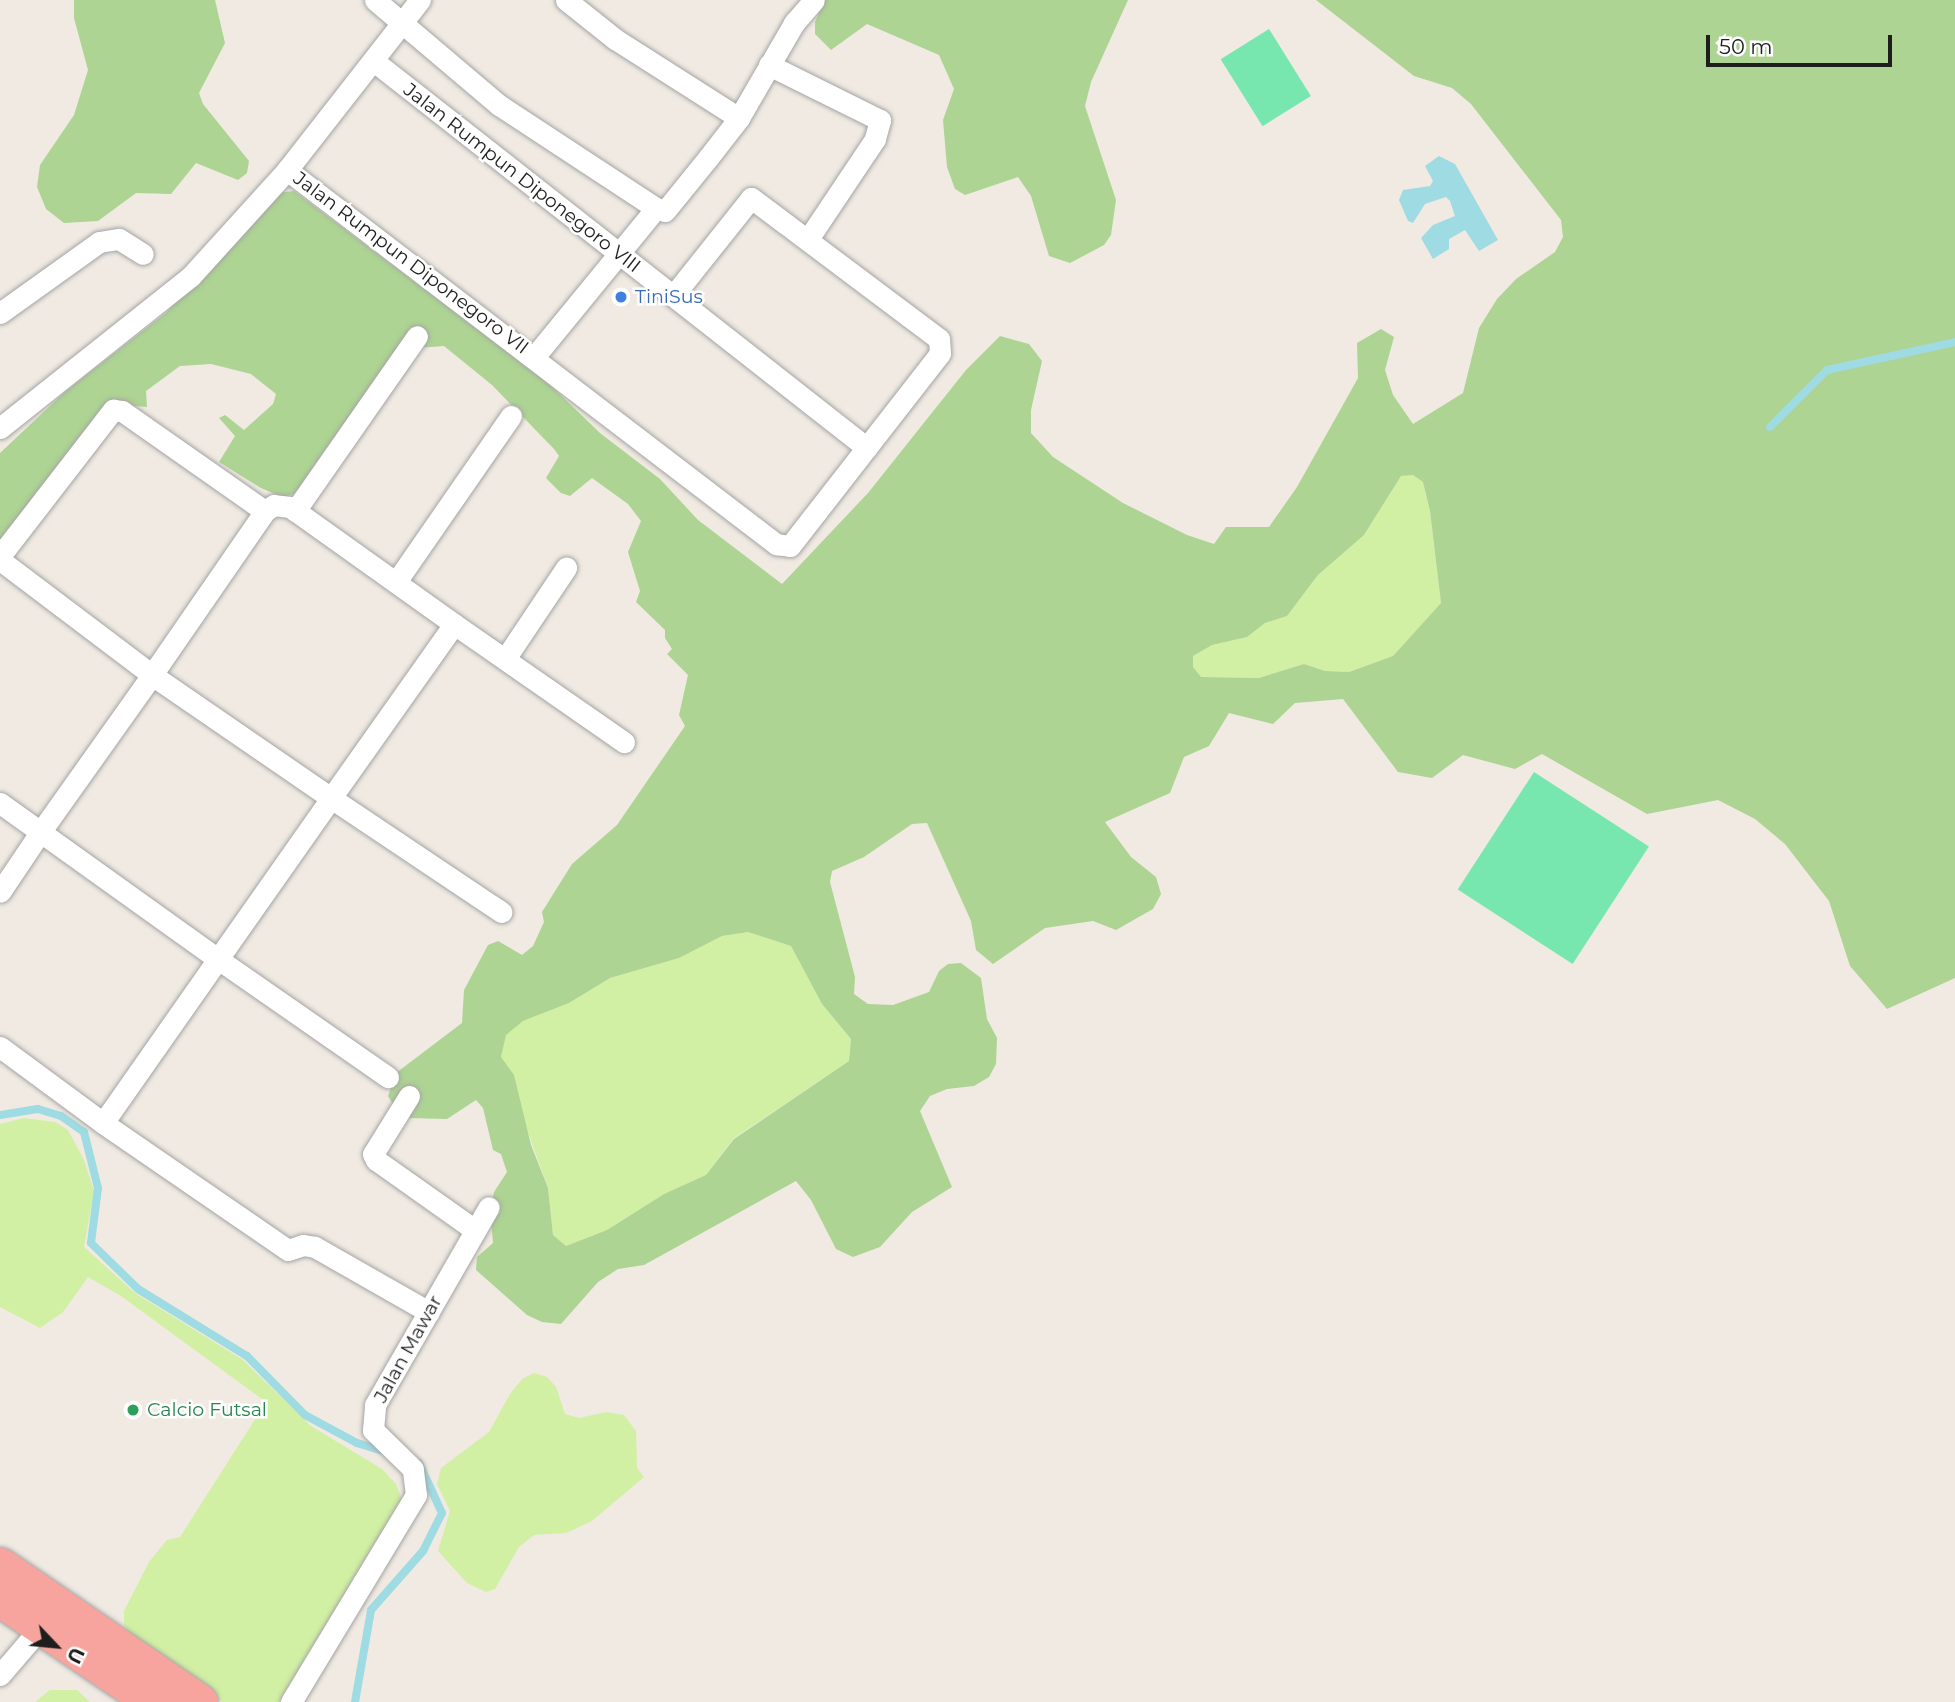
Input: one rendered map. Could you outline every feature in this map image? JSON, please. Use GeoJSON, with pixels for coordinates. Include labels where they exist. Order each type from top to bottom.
{"type":"FeatureCollection","features":[{"type":"Feature","properties":{"kind":"highway"},"geometry":{"type":"LineString","coordinates":[[0,1565],[200,1702]]}},
{"type":"Feature","properties":{"kind":"highway"},"geometry":{"type":"LineString","coordinates":[[0,1599],[152,1702]]}},
{"type":"Feature","properties":{"kind":"street"},"geometry":{"type":"LineString","coordinates":[[375,0],[406,23],[499,104],[656,208]]}},
{"type":"Feature","properties":{"kind":"street"},"geometry":{"type":"LineString","coordinates":[[0,428],[169,298],[287,170],[406,23],[420,0]]}},
{"type":"Feature","properties":{"kind":"street"},"geometry":{"type":"LineString","coordinates":[[566,0],[615,39],[739,118],[769,65],[814,0]]}},
{"type":"Feature","properties":{"kind":"street","name":"Jalan Rumpun Diponegoro VIII"},"geometry":{"type":"LineString","coordinates":[[374,62],[867,448]]}},
{"type":"Feature","properties":{"kind":"street"},"geometry":{"type":"LineString","coordinates":[[673,296],[751,198],[808,239],[875,139],[880,120],[769,65]]}},
{"type":"Feature","properties":{"kind":"street","name":"Jalan Rumpun Diponegoro VII"},"geometry":{"type":"LineString","coordinates":[[535,356],[656,208],[665,211],[739,118]]}},
{"type":"Feature","properties":{"kind":"street","name":"Jalan Rumpun Diponegoro VII"},"geometry":{"type":"LineString","coordinates":[[287,170],[784,548],[790,546],[940,353],[939,339],[808,239]]}},
{"type":"Feature","properties":{"kind":"street"},"geometry":{"type":"LineString","coordinates":[[0,313],[99,243],[119,239],[143,254]]}},
{"type":"Feature","properties":{"kind":"street"},"geometry":{"type":"LineString","coordinates":[[295,511],[417,336]]}},
{"type":"Feature","properties":{"kind":"street"},"geometry":{"type":"LineString","coordinates":[[265,511],[120,410],[113,410],[0,558],[152,675],[501,912]]}},
{"type":"Feature","properties":{"kind":"street"},"geometry":{"type":"LineString","coordinates":[[396,582],[511,416]]}},
{"type":"Feature","properties":{"kind":"street"},"geometry":{"type":"LineString","coordinates":[[0,892],[265,511],[274,505],[295,511],[624,742]]}},
{"type":"Feature","properties":{"kind":"street"},"geometry":{"type":"LineString","coordinates":[[505,659],[566,568]]}},
{"type":"Feature","properties":{"kind":"street"},"geometry":{"type":"LineString","coordinates":[[103,1123],[454,624]]}},
{"type":"Feature","properties":{"kind":"street"},"geometry":{"type":"LineString","coordinates":[[0,803],[388,1077]]}},
{"type":"Feature","properties":{"kind":"street"},"geometry":{"type":"LineString","coordinates":[[0,1047],[103,1123],[288,1250],[303,1245],[315,1247],[429,1312]]}},
{"type":"Feature","properties":{"kind":"street"},"geometry":{"type":"LineString","coordinates":[[409,1096],[373,1154],[376,1160],[475,1230]]}},
{"type":"Feature","properties":{"kind":"street","name":"Jalan Mawar"},"geometry":{"type":"LineString","coordinates":[[290,1702],[415,1495],[413,1469],[373,1430],[375,1405],[489,1207]]}},
{"type":"Feature","properties":{"kind":"street"},"geometry":{"type":"LineString","coordinates":[[0,1675],[43,1626]]}},
{"type":"Feature","properties":{"kind":"green space"},"geometry":{"type":"Polygon","coordinates":[[[74,0],[215,0],[225,43],[199,93],[203,104],[249,161],[247,173],[238,180],[196,163],[171,194],[136,193],[98,221],[64,223],[46,209],[37,187],[40,165],[74,115],[88,70],[74,18],[74,0]]]}},
{"type":"Feature","properties":{"kind":"green space"},"geometry":{"type":"Polygon","coordinates":[[[825,0],[1128,0],[1091,82],[1085,106],[1116,200],[1111,235],[1104,245],[1070,263],[1049,256],[1031,196],[1018,177],[965,195],[955,189],[947,167],[943,120],[954,89],[939,55],[867,24],[831,50],[815,34],[815,22],[825,0]]]}},
{"type":"Feature","properties":{"kind":"green space"},"geometry":{"type":"Polygon","coordinates":[[[1316,0],[1955,0],[1955,978],[1887,1009],[1850,966],[1829,901],[1785,844],[1755,819],[1718,800],[1647,814],[1542,754],[1515,769],[1463,755],[1432,778],[1398,772],[1343,699],[1295,703],[1273,724],[1229,713],[1209,746],[1184,757],[1170,793],[1105,822],[1131,857],[1156,877],[1161,894],[1153,909],[1116,930],[1093,921],[1045,928],[993,964],[976,950],[971,921],[927,823],[912,824],[864,857],[832,871],[830,882],[855,977],[854,994],[868,1004],[893,1005],[929,992],[939,971],[948,964],[961,963],[981,978],[987,1019],[997,1038],[996,1064],[989,1077],[974,1086],[947,1089],[930,1096],[920,1111],[952,1187],[912,1212],[880,1247],[853,1257],[836,1249],[811,1200],[796,1181],[644,1265],[618,1269],[598,1282],[561,1324],[542,1322],[527,1315],[476,1270],[477,1257],[493,1243],[490,1210],[494,1192],[507,1172],[501,1154],[493,1150],[483,1108],[476,1100],[447,1119],[408,1118],[400,1116],[388,1096],[396,1073],[462,1023],[464,990],[488,945],[498,941],[522,955],[533,946],[544,922],[542,912],[572,864],[617,825],[685,726],[679,715],[688,675],[667,654],[672,649],[665,638],[665,630],[636,602],[640,591],[628,552],[641,521],[628,504],[592,478],[570,496],[561,493],[546,478],[559,456],[554,449],[492,385],[444,346],[418,348],[294,494],[282,497],[261,488],[219,462],[235,436],[219,418],[225,415],[244,430],[273,404],[276,394],[251,374],[211,364],[180,366],[146,391],[147,407],[123,405],[0,547],[0,453],[67,390],[167,312],[276,193],[294,191],[545,380],[600,433],[660,479],[698,520],[782,584],[868,493],[966,370],[1000,336],[1029,344],[1042,361],[1031,410],[1031,433],[1053,457],[1123,503],[1187,535],[1214,544],[1226,527],[1269,527],[1297,487],[1358,378],[1357,343],[1381,329],[1394,337],[1385,370],[1393,395],[1413,424],[1463,393],[1479,328],[1497,299],[1516,279],[1555,252],[1563,237],[1561,220],[1471,104],[1452,88],[1414,76],[1316,0]],[[1413,475],[1401,476],[1364,535],[1318,575],[1287,616],[1265,623],[1247,637],[1212,645],[1193,656],[1193,667],[1201,677],[1259,678],[1304,664],[1325,671],[1349,672],[1393,656],[1441,603],[1430,511],[1423,482],[1413,475]],[[748,932],[722,936],[679,958],[610,978],[569,1003],[523,1021],[506,1035],[501,1057],[514,1075],[531,1145],[548,1188],[553,1235],[566,1246],[607,1230],[664,1194],[706,1175],[734,1139],[849,1061],[851,1039],[822,1004],[791,946],[748,932]]]}},
{"type":"Feature","properties":{"kind":"green space"},"geometry":{"type":"Polygon","coordinates":[[[1269,29],[1311,96],[1263,126],[1221,59],[1269,29]]]}},
{"type":"Feature","properties":{"kind":"green space"},"geometry":{"type":"Polygon","coordinates":[[[1413,475],[1423,482],[1430,511],[1441,603],[1393,656],[1349,672],[1325,671],[1304,664],[1260,678],[1200,677],[1193,667],[1193,656],[1212,645],[1247,637],[1265,623],[1287,616],[1318,575],[1364,535],[1401,476],[1413,475]]]}},
{"type":"Feature","properties":{"kind":"green space"},"geometry":{"type":"Polygon","coordinates":[[[1534,772],[1649,847],[1573,964],[1458,889],[1534,772]]]}},
{"type":"Feature","properties":{"kind":"green space"},"geometry":{"type":"Polygon","coordinates":[[[748,932],[791,946],[822,1004],[851,1039],[849,1061],[734,1138],[706,1175],[664,1194],[607,1230],[566,1246],[553,1235],[548,1188],[501,1057],[505,1035],[523,1021],[569,1003],[610,978],[679,958],[722,936],[748,932]]]}},
{"type":"Feature","properties":{"kind":"green space"},"geometry":{"type":"Polygon","coordinates":[[[24,1118],[55,1122],[68,1130],[84,1160],[94,1191],[84,1247],[135,1293],[243,1360],[311,1426],[382,1469],[396,1484],[403,1503],[279,1702],[223,1702],[150,1658],[124,1625],[124,1611],[149,1562],[167,1540],[180,1537],[266,1402],[121,1296],[88,1277],[63,1312],[40,1328],[0,1307],[0,1124],[24,1118]]]}},
{"type":"Feature","properties":{"kind":"green space"},"geometry":{"type":"Polygon","coordinates":[[[534,1373],[547,1377],[556,1387],[565,1414],[579,1418],[607,1412],[624,1415],[636,1431],[637,1468],[644,1477],[592,1521],[566,1533],[534,1535],[519,1547],[495,1589],[486,1592],[467,1583],[438,1551],[450,1511],[437,1484],[441,1468],[489,1432],[510,1394],[522,1379],[534,1373]]]}},
{"type":"Feature","properties":{"kind":"green space"},"geometry":{"type":"Polygon","coordinates":[[[50,1690],[77,1690],[90,1702],[35,1702],[50,1690]]]}},
{"type":"Feature","properties":{"kind":"water"},"geometry":{"type":"Polygon","coordinates":[[[1439,156],[1455,164],[1498,240],[1479,251],[1465,230],[1449,239],[1449,249],[1433,259],[1421,238],[1433,225],[1455,216],[1450,201],[1446,197],[1425,204],[1413,223],[1408,221],[1399,200],[1403,190],[1430,186],[1433,181],[1425,166],[1439,156]]]}},
{"type":"Feature","properties":{"kind":"waterway"},"geometry":{"type":"LineString","coordinates":[[1770,427],[1827,370],[1955,342]]}},
{"type":"Feature","properties":{"kind":"waterway"},"geometry":{"type":"LineString","coordinates":[[0,1115],[38,1109],[61,1116],[84,1132],[98,1188],[91,1243],[138,1289],[247,1356],[305,1415],[357,1443],[387,1452]]}},
{"type":"Feature","properties":{"kind":"waterway"},"geometry":{"type":"LineString","coordinates":[[355,1702],[371,1610],[423,1551],[442,1513],[419,1463]]}},
{"type":"Feature","properties":{"kind":"place","name":"TiniSus"},"geometry":{"type":"Point","coordinates":[621,297]}},
{"type":"Feature","properties":{"kind":"place","name":"Calcio Futsal"},"geometry":{"type":"Point","coordinates":[133,1410]}}]}
